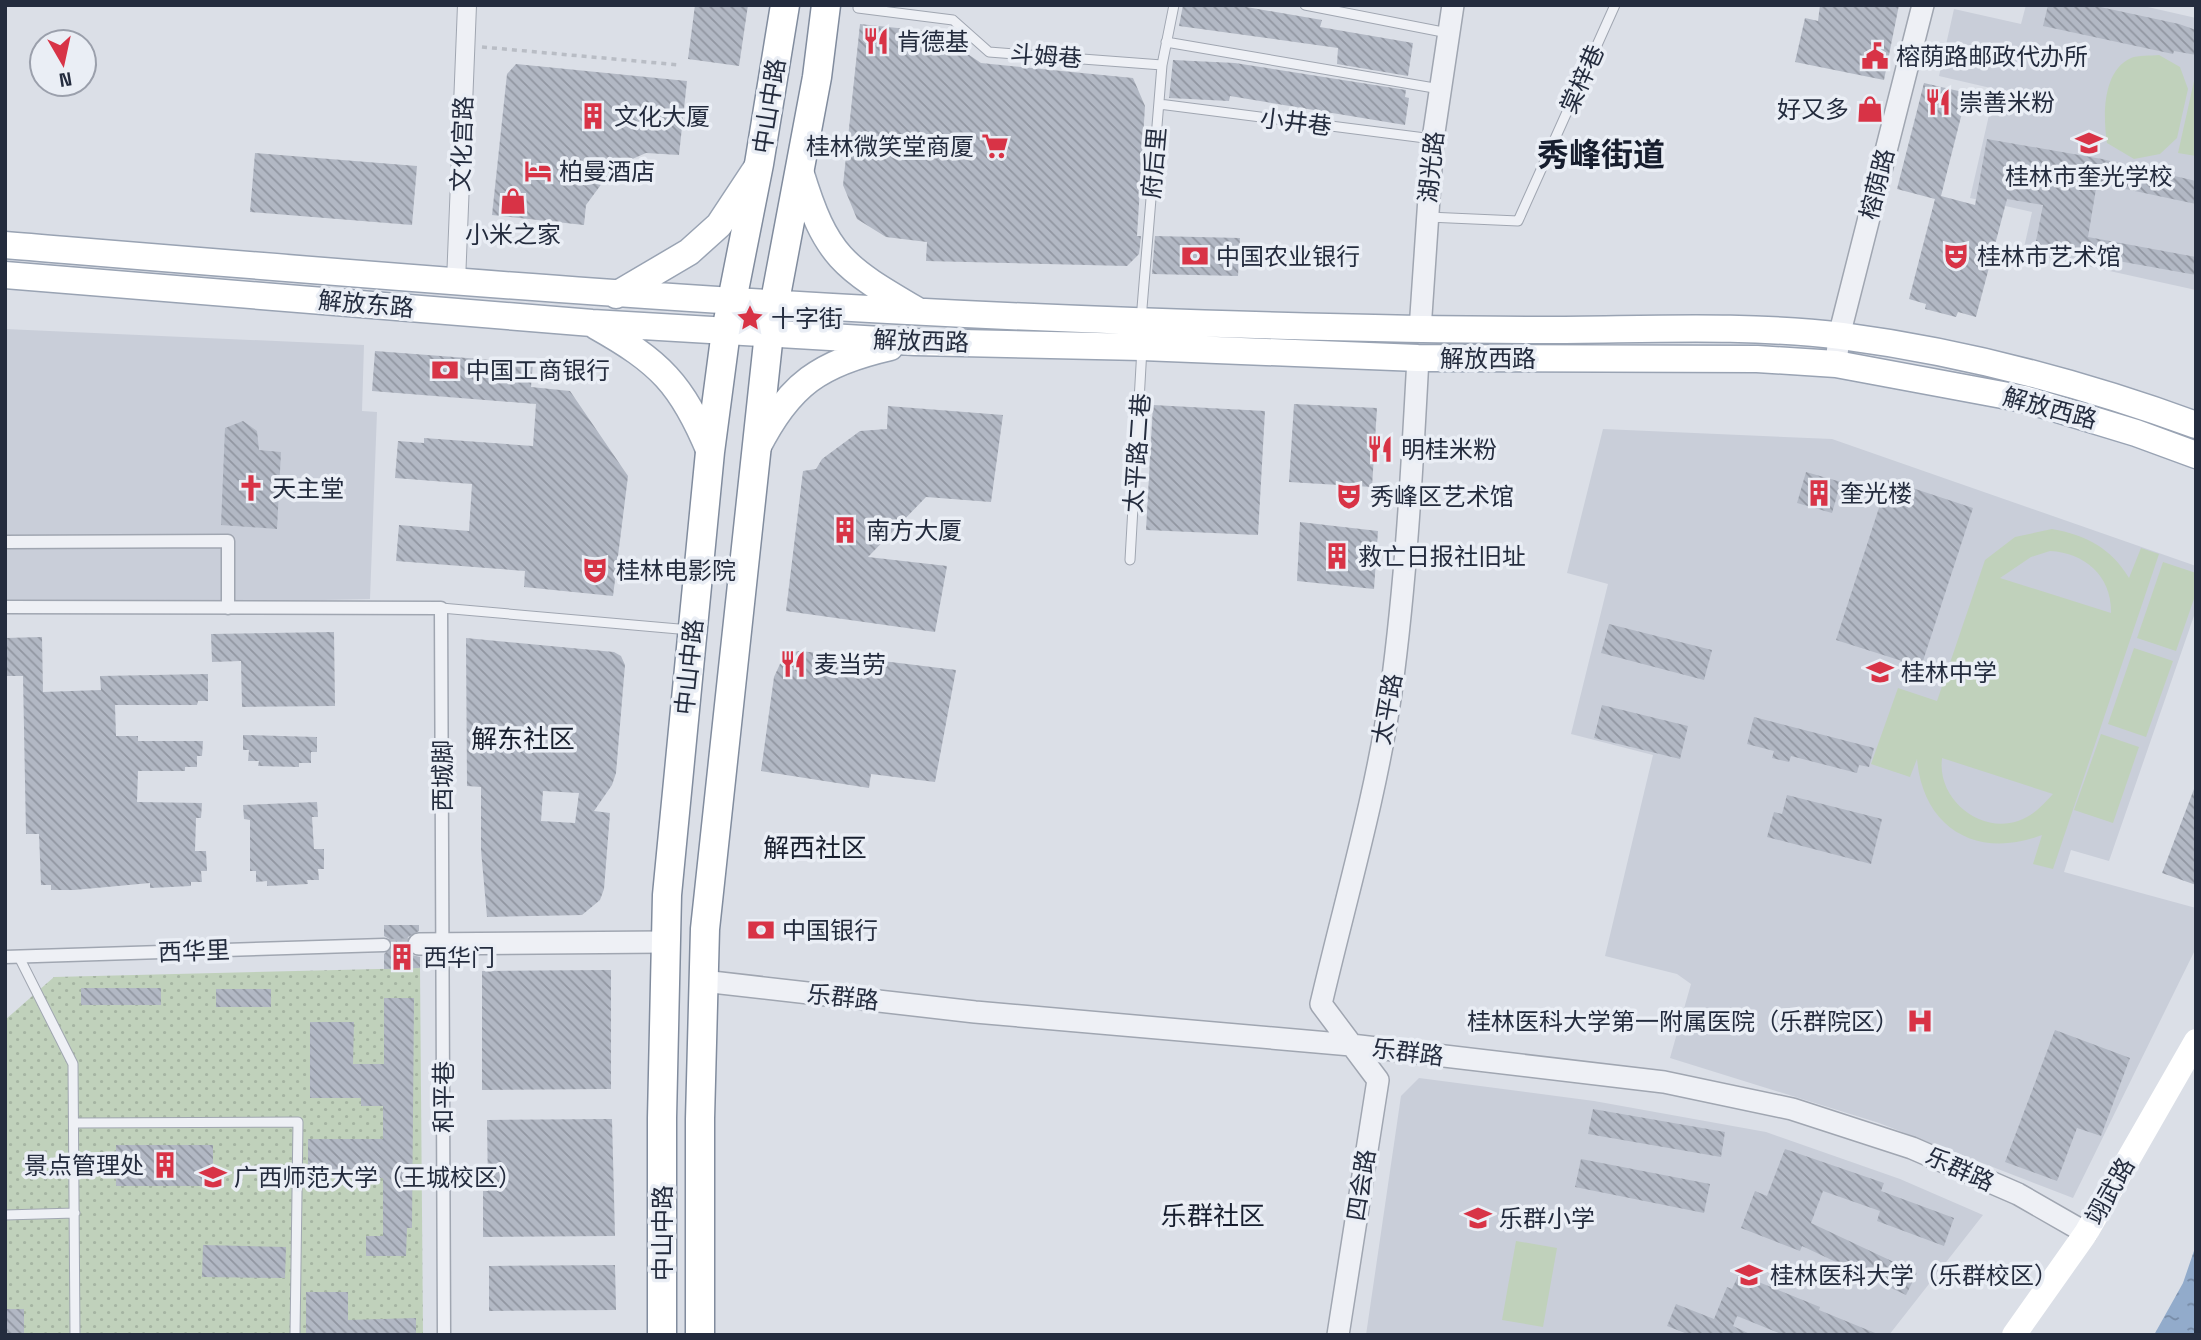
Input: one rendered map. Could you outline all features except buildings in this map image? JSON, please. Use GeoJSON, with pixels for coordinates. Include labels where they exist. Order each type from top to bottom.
{"type":"FeatureCollection","features":[{"type":"Feature","properties":{"kind":"highway","name":"中山中路"},"geometry":{"type":"LineString","coordinates":[[662,1335],[664,942],[692,630],[710,452],[726,331],[760,164],[785,5]]}},
{"type":"Feature","properties":{"kind":"highway","name":"中山中路"},"geometry":{"type":"LineString","coordinates":[[700,1335],[705,929],[753,455],[769,333],[800,171],[826,5]]}},
{"type":"Feature","properties":{"kind":"main road"},"geometry":{"type":"LineString","coordinates":[[615,295],[689,252],[719,225],[760,164]]}},
{"type":"Feature","properties":{"kind":"main road"},"geometry":{"type":"LineString","coordinates":[[800,171],[821,230],[843,262],[874,286],[923,314]]}},
{"type":"Feature","properties":{"kind":"main road","name":"解放东路"},"geometry":{"type":"LineString","coordinates":[[5,246],[615,295],[774,305]]}},
{"type":"Feature","properties":{"kind":"main road","name":"解放东路"},"geometry":{"type":"LineString","coordinates":[[5,275],[592,323],[726,331]]}},
{"type":"Feature","properties":{"kind":"main road","name":"解放西路"},"geometry":{"type":"LineString","coordinates":[[774,305],[923,314],[1418,358],[1757,359],[1836,364],[2024,398],[2196,455]]}},
{"type":"Feature","properties":{"kind":"main road"},"geometry":{"type":"LineString","coordinates":[[592,323],[656,364],[679,389],[710,452]]}},
{"type":"Feature","properties":{"kind":"main road","name":"解放西路"},"geometry":{"type":"LineString","coordinates":[[726,331],[915,342],[1142,334],[1420,330],[1757,330],[1839,336],[2029,372],[2196,425]]}},
{"type":"Feature","properties":{"kind":"main road"},"geometry":{"type":"LineString","coordinates":[[753,455],[784,400],[808,379],[836,364],[868,352],[915,342]]}},
{"type":"Feature","properties":{"kind":"main road","name":"翊武路"},"geometry":{"type":"LineString","coordinates":[[2014,1335],[2086,1233],[2196,1041]]}},
{"type":"Feature","properties":{"kind":"street","name":"文化宫路"},"geometry":{"type":"LineString","coordinates":[[456,282],[467,5]]}},
{"type":"Feature","properties":{"kind":"street","name":"湖光路"},"geometry":{"type":"LineString","coordinates":[[1420,330],[1425,216],[1433,139],[1453,5]]}},
{"type":"Feature","properties":{"kind":"street","name":"榕荫路"},"geometry":{"type":"LineString","coordinates":[[1836,364],[1839,336],[1923,5]]}},
{"type":"Feature","properties":{"kind":"street","name":"太平路"},"geometry":{"type":"LineString","coordinates":[[1351,1045],[1321,1004],[1372,789],[1391,695],[1405,564],[1418,358]]}},
{"type":"Feature","properties":{"kind":"street"},"geometry":{"type":"LineString","coordinates":[[5,542],[228,541],[228,608]]}},
{"type":"Feature","properties":{"kind":"street"},"geometry":{"type":"LineString","coordinates":[[5,607],[441,608]]}},
{"type":"Feature","properties":{"kind":"street","name":"西城脚"},"geometry":{"type":"LineString","coordinates":[[441,608],[443,944]]}},
{"type":"Feature","properties":{"kind":"street"},"geometry":{"type":"LineString","coordinates":[[419,944],[664,942]]}},
{"type":"Feature","properties":{"kind":"street","name":"和平巷"},"geometry":{"type":"LineString","coordinates":[[443,944],[444,1335]]}},
{"type":"Feature","properties":{"kind":"street","name":"西华里"},"geometry":{"type":"LineString","coordinates":[[5,957],[384,945]]}},
{"type":"Feature","properties":{"kind":"street","name":"乐群路"},"geometry":{"type":"LineString","coordinates":[[703,981],[975,1012],[1351,1045],[1664,1083],[1792,1109],[1912,1148],[2018,1194],[2086,1233]]}},
{"type":"Feature","properties":{"kind":"street","name":"四会路"},"geometry":{"type":"LineString","coordinates":[[1338,1335],[1378,1080],[1351,1045]]}},
{"type":"Feature","properties":{"kind":"lane","name":"府后里"},"geometry":{"type":"LineString","coordinates":[[1142,334],[1162,65],[1174,5]]}},
{"type":"Feature","properties":{"kind":"lane"},"geometry":{"type":"LineString","coordinates":[[1305,5],[1449,33]]}},
{"type":"Feature","properties":{"kind":"lane","name":"棠梓巷"},"geometry":{"type":"LineString","coordinates":[[1425,216],[1518,221],[1615,5]]}},
{"type":"Feature","properties":{"kind":"lane","name":"斗姆巷"},"geometry":{"type":"LineString","coordinates":[[858,8],[953,20],[989,52],[1162,65]]}},
{"type":"Feature","properties":{"kind":"lane"},"geometry":{"type":"LineString","coordinates":[[1167,42],[1440,89]]}},
{"type":"Feature","properties":{"kind":"lane","name":"小井巷"},"geometry":{"type":"LineString","coordinates":[[1159,104],[1433,139]]}},
{"type":"Feature","properties":{"kind":"lane","name":"太平路二巷"},"geometry":{"type":"LineString","coordinates":[[1130,559],[1142,334]]}},
{"type":"Feature","properties":{"kind":"lane"},"geometry":{"type":"LineString","coordinates":[[441,608],[692,630]]}},
{"type":"Feature","properties":{"kind":"lane"},"geometry":{"type":"LineString","coordinates":[[19,957],[73,1064],[75,1335]]}},
{"type":"Feature","properties":{"kind":"lane"},"geometry":{"type":"LineString","coordinates":[[74,1123],[298,1122],[295,1335]]}},
{"type":"Feature","properties":{"kind":"lane"},"geometry":{"type":"LineString","coordinates":[[5,1214],[75,1213]]}},
{"type":"Feature","properties":{"kind":"path"},"geometry":{"type":"LineString","coordinates":[[466,46],[680,65]]}},
{"type":"Feature","properties":{"kind":"shaded area","name":"桂林市奎光学校"},"geometry":{"type":"Polygon","coordinates":[[[2026,5],[2139,5],[2196,18],[2196,290],[2023,252],[2032,212],[1970,198],[1995,89],[1939,76],[1954,9],[2021,24],[2026,5]]]}},
{"type":"Feature","properties":{"kind":"shaded area"},"geometry":{"type":"Polygon","coordinates":[[[5,329],[364,345],[362,411],[377,412],[370,599],[5,607],[5,329]]]}},
{"type":"Feature","properties":{"kind":"shaded area","name":"桂林中学"},"geometry":{"type":"Polygon","coordinates":[[[1603,429],[1832,439],[2196,566],[2196,610],[2109,861],[2071,850],[2064,872],[2196,908],[2196,948],[2073,1198],[1879,1123],[1670,1058],[1691,984],[1677,974],[1605,956],[1653,755],[1571,734],[1608,584],[1567,573],[1603,429]]]}},
{"type":"Feature","properties":{"kind":"shaded area","name":"桂林医科大学（乐群校区）"},"geometry":{"type":"Polygon","coordinates":[[[1419,1078],[1594,1101],[1766,1132],[1900,1179],[1983,1215],[1889,1335],[1366,1335],[1401,1096],[1419,1078]]]}},
{"type":"Feature","properties":{"kind":"green space"},"geometry":{"type":"Polygon","coordinates":[[[2159,55],[2180,67],[2188,89],[2177,138],[2160,154],[2134,159],[2107,143],[2107,96],[2114,73],[2121,64],[2134,57],[2159,55]]]}},
{"type":"Feature","properties":{"kind":"green space"},"geometry":{"type":"Polygon","coordinates":[[[2196,72],[2196,156],[2178,153],[2196,72]]]}},
{"type":"Feature","properties":{"kind":"green space"},"geometry":{"type":"Polygon","coordinates":[[[2052,529],[2076,535],[2106,551],[2129,578],[2141,548],[2159,554],[2053,869],[2033,864],[2042,835],[2018,842],[1996,844],[1958,833],[1942,820],[1930,804],[1921,783],[1917,759],[1910,777],[1871,764],[1898,688],[1937,701],[1985,560],[2015,537],[2052,529]],[[2050,551],[2031,557],[2000,578],[2111,613],[2107,588],[2094,569],[2075,556],[2050,551]],[[1942,758],[1946,787],[1964,810],[1989,822],[2003,824],[2023,819],[2053,794],[1942,758]]]}},
{"type":"Feature","properties":{"kind":"green space"},"geometry":{"type":"Polygon","coordinates":[[[2163,562],[2196,573],[2196,593],[2176,651],[2137,638],[2163,562]]]}},
{"type":"Feature","properties":{"kind":"green space"},"geometry":{"type":"Polygon","coordinates":[[[2134,648],[2173,661],[2146,737],[2108,724],[2134,648]]]}},
{"type":"Feature","properties":{"kind":"green space"},"geometry":{"type":"Polygon","coordinates":[[[2101,734],[2139,747],[2113,823],[2074,810],[2101,734]]]}},
{"type":"Feature","properties":{"kind":"green space","name":"广西师范大学（王城校区）"},"geometry":{"type":"Polygon","coordinates":[[[420,968],[423,1335],[5,1335],[5,1020],[54,977],[420,968]]]}},
{"type":"Feature","properties":{"kind":"green space"},"geometry":{"type":"Polygon","coordinates":[[[1516,1241],[1557,1248],[1543,1327],[1502,1320],[1516,1241]]]}},
{"type":"Feature","properties":{"kind":"water"},"geometry":{"type":"Polygon","coordinates":[[[2196,1245],[2196,1335],[2154,1335],[2183,1283],[2196,1245]]]}},
{"type":"Feature","properties":{"kind":"tunnel"},"geometry":{"type":"LineString","coordinates":[[384,945],[419,944]]}},
{"type":"Feature","properties":{"kind":"place","name":"肯德基"},"geometry":{"type":"Point","coordinates":[876,41]}},
{"type":"Feature","properties":{"kind":"place","name":"榕荫路邮政代办所"},"geometry":{"type":"Point","coordinates":[1875,56]}},
{"type":"Feature","properties":{"kind":"place","name":"崇善米粉"},"geometry":{"type":"Point","coordinates":[1938,102]}},
{"type":"Feature","properties":{"kind":"place","name":"好又多"},"geometry":{"type":"Point","coordinates":[1870,109]}},
{"type":"Feature","properties":{"kind":"place","name":"文化大厦"},"geometry":{"type":"Point","coordinates":[593,116]}},
{"type":"Feature","properties":{"kind":"place","name":"桂林市奎光学校"},"geometry":{"type":"Point","coordinates":[2089,143]}},
{"type":"Feature","properties":{"kind":"place","name":"桂林微笑堂商厦"},"geometry":{"type":"Point","coordinates":[995,146]}},
{"type":"Feature","properties":{"kind":"place","name":"柏曼酒店"},"geometry":{"type":"Point","coordinates":[538,171]}},
{"type":"Feature","properties":{"kind":"place","name":"小米之家"},"geometry":{"type":"Point","coordinates":[513,201]}},
{"type":"Feature","properties":{"kind":"place","name":"中国农业银行"},"geometry":{"type":"Point","coordinates":[1195,256]}},
{"type":"Feature","properties":{"kind":"place","name":"桂林市艺术馆"},"geometry":{"type":"Point","coordinates":[1956,256]}},
{"type":"Feature","properties":{"kind":"place","name":"十字街"},"geometry":{"type":"Point","coordinates":[750,318]}},
{"type":"Feature","properties":{"kind":"place","name":"中国工商银行"},"geometry":{"type":"Point","coordinates":[445,370]}},
{"type":"Feature","properties":{"kind":"place","name":"明桂米粉"},"geometry":{"type":"Point","coordinates":[1380,449]}},
{"type":"Feature","properties":{"kind":"place","name":"天主堂"},"geometry":{"type":"Point","coordinates":[251,488]}},
{"type":"Feature","properties":{"kind":"place","name":"奎光楼"},"geometry":{"type":"Point","coordinates":[1819,493]}},
{"type":"Feature","properties":{"kind":"place","name":"秀峰区艺术馆"},"geometry":{"type":"Point","coordinates":[1349,496]}},
{"type":"Feature","properties":{"kind":"place","name":"南方大厦"},"geometry":{"type":"Point","coordinates":[845,530]}},
{"type":"Feature","properties":{"kind":"place","name":"救亡日报社旧址"},"geometry":{"type":"Point","coordinates":[1337,556]}},
{"type":"Feature","properties":{"kind":"place","name":"桂林电影院"},"geometry":{"type":"Point","coordinates":[595,570]}},
{"type":"Feature","properties":{"kind":"place","name":"麦当劳"},"geometry":{"type":"Point","coordinates":[793,664]}},
{"type":"Feature","properties":{"kind":"place","name":"桂林中学"},"geometry":{"type":"Point","coordinates":[1880,672]}},
{"type":"Feature","properties":{"kind":"place","name":"中国银行"},"geometry":{"type":"Point","coordinates":[761,930]}},
{"type":"Feature","properties":{"kind":"place","name":"西华门"},"geometry":{"type":"Point","coordinates":[402,957]}},
{"type":"Feature","properties":{"kind":"place","name":"桂林医科大学第一附属医院（乐群院区）"},"geometry":{"type":"Point","coordinates":[1920,1021]}},
{"type":"Feature","properties":{"kind":"place","name":"景点管理处"},"geometry":{"type":"Point","coordinates":[165,1165]}},
{"type":"Feature","properties":{"kind":"place","name":"广西师范大学（王城校区）"},"geometry":{"type":"Point","coordinates":[213,1177]}},
{"type":"Feature","properties":{"kind":"place","name":"乐群小学"},"geometry":{"type":"Point","coordinates":[1478,1218]}},
{"type":"Feature","properties":{"kind":"place","name":"桂林医科大学（乐群校区）"},"geometry":{"type":"Point","coordinates":[1749,1275]}},
{"type":"Feature","properties":{"kind":"district","name":"秀峰街道"},"geometry":{"type":"Point","coordinates":[1601,155]}},
{"type":"Feature","properties":{"kind":"district","name":"解东社区"},"geometry":{"type":"Point","coordinates":[523,739]}},
{"type":"Feature","properties":{"kind":"district","name":"解西社区"},"geometry":{"type":"Point","coordinates":[815,848]}},
{"type":"Feature","properties":{"kind":"district","name":"乐群社区"},"geometry":{"type":"Point","coordinates":[1213,1216]}}]}
